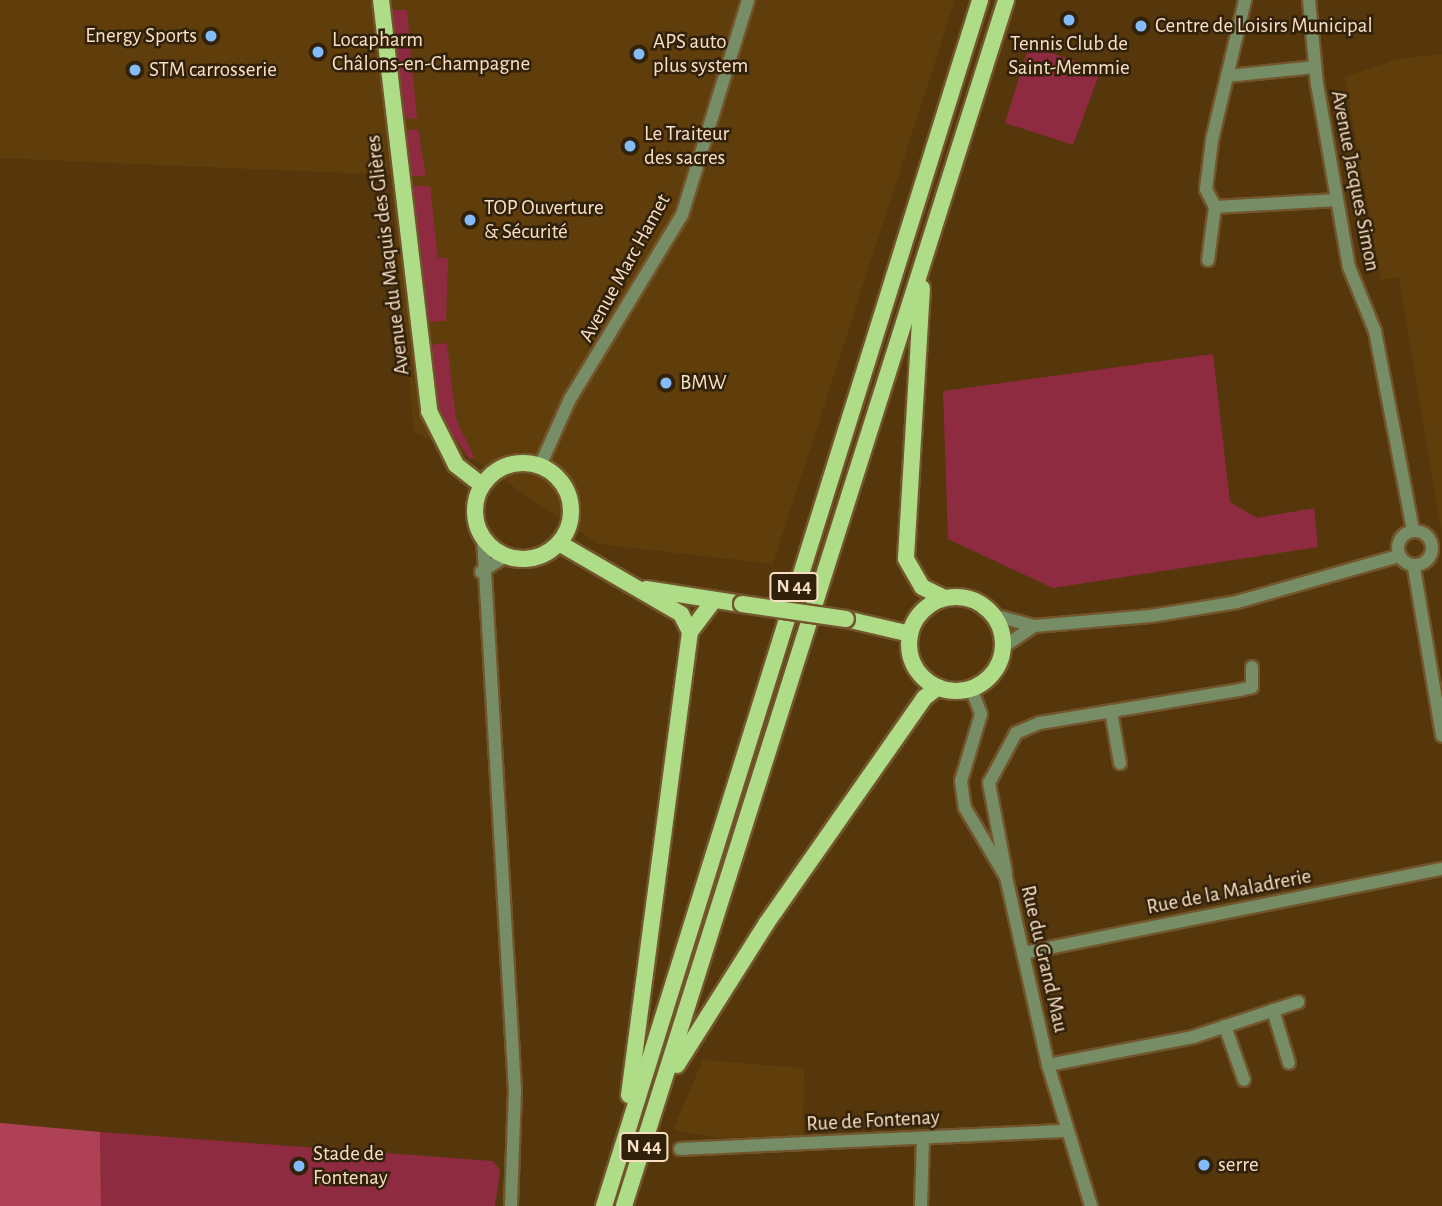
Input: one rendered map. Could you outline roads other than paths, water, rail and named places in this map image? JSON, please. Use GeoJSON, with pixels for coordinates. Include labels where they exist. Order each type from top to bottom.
{"type":"FeatureCollection","features":[{"type":"Feature","properties":{"kind":"main road","name":"Avenue du Maquis des Glières"},"geometry":{"type":"LineString","coordinates":[[381,0],[429,411],[456,465],[482,485]]}},
{"type":"Feature","properties":{"kind":"main road","name":"N 44"},"geometry":{"type":"LineString","coordinates":[[604,1206],[979,0]]}},
{"type":"Feature","properties":{"kind":"main road","name":"N 44"},"geometry":{"type":"LineString","coordinates":[[624,1206],[1006,0]]}},
{"type":"Feature","properties":{"kind":"main road"},"geometry":{"type":"LineString","coordinates":[[926,251],[915,343],[906,559],[922,587],[945,598],[974,600],[992,615],[1003,647],[993,672],[971,688],[939,687],[918,671],[910,634],[922,611],[945,598]]}},
{"type":"Feature","properties":{"kind":"main road"},"geometry":{"type":"LineString","coordinates":[[540,466],[559,479],[570,500],[572,515],[559,543],[534,558],[506,556],[483,537],[475,511],[482,485],[502,468],[540,466]]}},
{"type":"Feature","properties":{"kind":"main road"},"geometry":{"type":"LineString","coordinates":[[559,543],[681,614],[690,632]]}},
{"type":"Feature","properties":{"kind":"main road"},"geometry":{"type":"LineString","coordinates":[[637,587],[846,619],[910,634]]}},
{"type":"Feature","properties":{"kind":"main road"},"geometry":{"type":"LineString","coordinates":[[614,1176],[640,1039],[690,632],[714,600]]}},
{"type":"Feature","properties":{"kind":"main road"},"geometry":{"type":"LineString","coordinates":[[663,1088],[766,924],[925,698],[939,687]]}},
{"type":"Feature","properties":{"kind":"street","name":"Avenue Marc Hamet"},"geometry":{"type":"LineString","coordinates":[[540,466],[570,399],[682,215],[748,0]]}},
{"type":"Feature","properties":{"kind":"street"},"geometry":{"type":"LineString","coordinates":[[1208,260],[1215,207],[1206,189],[1227,76],[1245,0]]}},
{"type":"Feature","properties":{"kind":"street","name":"Avenue Jacques Simon"},"geometry":{"type":"LineString","coordinates":[[1309,0],[1315,67],[1349,267],[1375,331],[1413,530]]}},
{"type":"Feature","properties":{"kind":"street"},"geometry":{"type":"LineString","coordinates":[[1227,76],[1315,67]]}},
{"type":"Feature","properties":{"kind":"street"},"geometry":{"type":"LineString","coordinates":[[1215,207],[1337,200]]}},
{"type":"Feature","properties":{"kind":"street"},"geometry":{"type":"LineString","coordinates":[[992,615],[1034,626],[1237,602],[1398,556],[1413,530],[1426,531],[1437,541],[1414,568]]}},
{"type":"Feature","properties":{"kind":"street"},"geometry":{"type":"LineString","coordinates":[[483,537],[481,572],[515,1090],[510,1206]]}},
{"type":"Feature","properties":{"kind":"street"},"geometry":{"type":"LineString","coordinates":[[481,572],[506,556]]}},
{"type":"Feature","properties":{"kind":"street"},"geometry":{"type":"LineString","coordinates":[[1398,556],[1414,568],[1442,736]]}},
{"type":"Feature","properties":{"kind":"street"},"geometry":{"type":"LineString","coordinates":[[1003,647],[1034,626]]}},
{"type":"Feature","properties":{"kind":"street"},"geometry":{"type":"LineString","coordinates":[[1006,877],[989,796],[1006,746],[1030,725],[1252,687],[1252,667]]}},
{"type":"Feature","properties":{"kind":"street","name":"Rue du Grand Mau"},"geometry":{"type":"LineString","coordinates":[[971,688],[981,714],[961,781],[965,808],[1006,877],[1048,1065],[1091,1206]]}},
{"type":"Feature","properties":{"kind":"street"},"geometry":{"type":"LineString","coordinates":[[1111,711],[1121,763]]}},
{"type":"Feature","properties":{"kind":"street","name":"Rue de la Maladrerie"},"geometry":{"type":"LineString","coordinates":[[1024,953],[1442,869]]}},
{"type":"Feature","properties":{"kind":"street"},"geometry":{"type":"LineString","coordinates":[[1048,1065],[1225,1026],[1297,1002]]}},
{"type":"Feature","properties":{"kind":"street"},"geometry":{"type":"LineString","coordinates":[[1273,1010],[1289,1063]]}},
{"type":"Feature","properties":{"kind":"street"},"geometry":{"type":"LineString","coordinates":[[1225,1026],[1244,1080]]}},
{"type":"Feature","properties":{"kind":"street","name":"Rue de Fontenay"},"geometry":{"type":"LineString","coordinates":[[680,1149],[1067,1131]]}},
{"type":"Feature","properties":{"kind":"street"},"geometry":{"type":"LineString","coordinates":[[921,1206],[923,1138]]}},
{"type":"Feature","properties":{"kind":"place","name":"Tennis Club de Saint-Memmie"},"geometry":{"type":"Point","coordinates":[1069,20]}},
{"type":"Feature","properties":{"kind":"place","name":"Centre de Loisirs Municipal"},"geometry":{"type":"Point","coordinates":[1141,26]}},
{"type":"Feature","properties":{"kind":"place","name":"Energy Sports"},"geometry":{"type":"Point","coordinates":[211,36]}},
{"type":"Feature","properties":{"kind":"place","name":"Locapharm Châlons-en-Champagne"},"geometry":{"type":"Point","coordinates":[318,52]}},
{"type":"Feature","properties":{"kind":"place","name":"APS auto plus system"},"geometry":{"type":"Point","coordinates":[639,54]}},
{"type":"Feature","properties":{"kind":"place","name":"STM carrosserie"},"geometry":{"type":"Point","coordinates":[135,70]}},
{"type":"Feature","properties":{"kind":"place","name":"Le Traiteur des sacres"},"geometry":{"type":"Point","coordinates":[630,146]}},
{"type":"Feature","properties":{"kind":"place","name":"TOP Ouverture & Sécurité"},"geometry":{"type":"Point","coordinates":[470,220]}},
{"type":"Feature","properties":{"kind":"place","name":"BMW"},"geometry":{"type":"Point","coordinates":[666,383]}},
{"type":"Feature","properties":{"kind":"place","name":"serre"},"geometry":{"type":"Point","coordinates":[1204,1165]}},
{"type":"Feature","properties":{"kind":"place","name":"Stade de Fontenay"},"geometry":{"type":"Point","coordinates":[299,1166]}}]}
